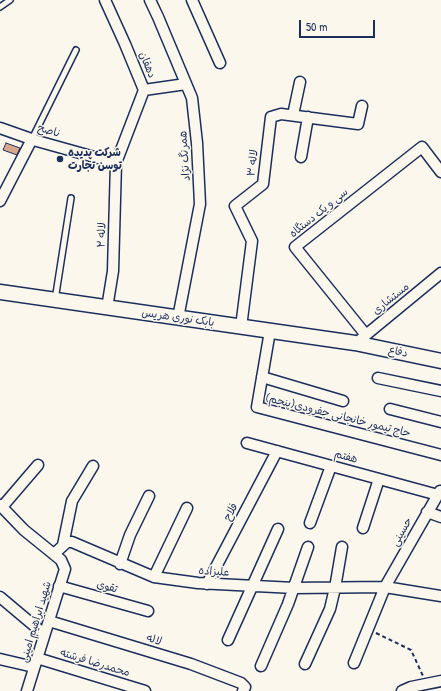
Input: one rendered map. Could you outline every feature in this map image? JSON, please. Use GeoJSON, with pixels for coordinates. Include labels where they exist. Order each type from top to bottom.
{"type":"FeatureCollection","features":[{"type":"Feature","properties":{"kind":"main road","name":"بابک نوری هریس"},"geometry":{"type":"LineString","coordinates":[[0,292],[270,331],[361,339]]}},
{"type":"Feature","properties":{"kind":"main road","name":"دفاع"},"geometry":{"type":"LineString","coordinates":[[361,339],[441,361]]}},
{"type":"Feature","properties":{"kind":"street","name":"دهقان"},"geometry":{"type":"LineString","coordinates":[[105,0],[144,90],[116,163]]}},
{"type":"Feature","properties":{"kind":"street","name":"همرنگ نژاد"},"geometry":{"type":"LineString","coordinates":[[150,0],[192,98],[197,143],[200,204],[178,318]]}},
{"type":"Feature","properties":{"kind":"street"},"geometry":{"type":"LineString","coordinates":[[192,0],[220,63]]}},
{"type":"Feature","properties":{"kind":"street"},"geometry":{"type":"LineString","coordinates":[[292,115],[300,82]]}},
{"type":"Feature","properties":{"kind":"street"},"geometry":{"type":"LineString","coordinates":[[144,90],[186,84]]}},
{"type":"Feature","properties":{"kind":"street","name":"لاله ۳"},"geometry":{"type":"LineString","coordinates":[[241,327],[252,241],[235,206],[262,184],[271,116],[281,114],[292,115],[358,124],[362,106]]}},
{"type":"Feature","properties":{"kind":"street"},"geometry":{"type":"LineString","coordinates":[[301,157],[308,117]]}},
{"type":"Feature","properties":{"kind":"street","name":"ناصح"},"geometry":{"type":"LineString","coordinates":[[0,128],[32,139],[116,163]]}},
{"type":"Feature","properties":{"kind":"street"},"geometry":{"type":"LineString","coordinates":[[0,201],[32,139]]}},
{"type":"Feature","properties":{"kind":"street","name":"سی و یک دستگاه"},"geometry":{"type":"LineString","coordinates":[[361,339],[295,248],[422,147],[441,172]]}},
{"type":"Feature","properties":{"kind":"street","name":"لاله ۲"},"geometry":{"type":"LineString","coordinates":[[107,308],[113,271],[116,163]]}},
{"type":"Feature","properties":{"kind":"street","name":"مستشاری"},"geometry":{"type":"LineString","coordinates":[[361,339],[441,273]]}},
{"type":"Feature","properties":{"kind":"street","name":"حاج تیمور خانجانی جفرودی(پنجم)"},"geometry":{"type":"LineString","coordinates":[[270,331],[257,407],[441,455]]}},
{"type":"Feature","properties":{"kind":"street"},"geometry":{"type":"LineString","coordinates":[[262,377],[343,401]]}},
{"type":"Feature","properties":{"kind":"street"},"geometry":{"type":"LineString","coordinates":[[378,378],[441,391]]}},
{"type":"Feature","properties":{"kind":"street"},"geometry":{"type":"LineString","coordinates":[[390,409],[441,422]]}},
{"type":"Feature","properties":{"kind":"street","name":"هفتم"},"geometry":{"type":"LineString","coordinates":[[247,443],[378,479],[439,492]]}},
{"type":"Feature","properties":{"kind":"street","name":"فلاح"},"geometry":{"type":"LineString","coordinates":[[207,584],[277,451]]}},
{"type":"Feature","properties":{"kind":"street"},"geometry":{"type":"LineString","coordinates":[[38,465],[1,506],[24,530],[58,557],[63,545],[72,500],[93,466]]}},
{"type":"Feature","properties":{"kind":"street"},"geometry":{"type":"LineString","coordinates":[[310,523],[331,466]]}},
{"type":"Feature","properties":{"kind":"street"},"geometry":{"type":"LineString","coordinates":[[363,528],[378,479]]}},
{"type":"Feature","properties":{"kind":"street","name":"حسینی"},"geometry":{"type":"LineString","coordinates":[[354,663],[385,588],[439,492]]}},
{"type":"Feature","properties":{"kind":"street"},"geometry":{"type":"LineString","coordinates":[[120,564],[130,536],[149,496]]}},
{"type":"Feature","properties":{"kind":"street"},"geometry":{"type":"LineString","coordinates":[[154,577],[186,508]]}},
{"type":"Feature","properties":{"kind":"street"},"geometry":{"type":"LineString","coordinates":[[427,512],[441,517]]}},
{"type":"Feature","properties":{"kind":"street"},"geometry":{"type":"LineString","coordinates":[[228,640],[278,529]]}},
{"type":"Feature","properties":{"kind":"street","name":"علیزاده"},"geometry":{"type":"LineString","coordinates":[[63,545],[67,542],[72,542],[120,564],[154,577],[207,584],[294,588],[385,588],[413,592]]}},
{"type":"Feature","properties":{"kind":"street"},"geometry":{"type":"LineString","coordinates":[[261,666],[288,604],[308,547]]}},
{"type":"Feature","properties":{"kind":"street"},"geometry":{"type":"LineString","coordinates":[[305,664],[330,609],[342,548]]}},
{"type":"Feature","properties":{"kind":"street","name":"شهید ابراهیم امینی"},"geometry":{"type":"LineString","coordinates":[[27,691],[65,569],[58,557]]}},
{"type":"Feature","properties":{"kind":"street","name":"تقوی"},"geometry":{"type":"LineString","coordinates":[[59,586],[148,611]]}},
{"type":"Feature","properties":{"kind":"street","name":"علیزاده"},"geometry":{"type":"LineString","coordinates":[[385,588],[441,596]]}},
{"type":"Feature","properties":{"kind":"street"},"geometry":{"type":"LineString","coordinates":[[0,598],[44,634]]}},
{"type":"Feature","properties":{"kind":"street","name":"لاله"},"geometry":{"type":"LineString","coordinates":[[49,621],[191,664],[241,683],[245,687],[243,691]]}},
{"type":"Feature","properties":{"kind":"street","name":"محمدرضا فرشته"},"geometry":{"type":"LineString","coordinates":[[0,659],[36,663],[146,691]]}},
{"type":"Feature","properties":{"kind":"street"},"geometry":{"type":"LineString","coordinates":[[402,691],[411,687],[441,681]]}},
{"type":"Feature","properties":{"kind":"lane"},"geometry":{"type":"LineString","coordinates":[[0,7],[10,0]]}},
{"type":"Feature","properties":{"kind":"lane"},"geometry":{"type":"LineString","coordinates":[[32,139],[76,50]]}},
{"type":"Feature","properties":{"kind":"lane"},"geometry":{"type":"LineString","coordinates":[[55,301],[71,198]]}},
{"type":"Feature","properties":{"kind":"path"},"geometry":{"type":"LineString","coordinates":[[368,629],[411,650],[427,684]]}},
{"type":"Feature","properties":{"kind":"building"},"geometry":{"type":"Polygon","coordinates":[[[6,143],[20,148],[17,155],[3,150],[6,143]]]}},
{"type":"Feature","properties":{"kind":"place","name":"شرکت پدیده توسن تجارت"},"geometry":{"type":"Point","coordinates":[60,159]}}]}
